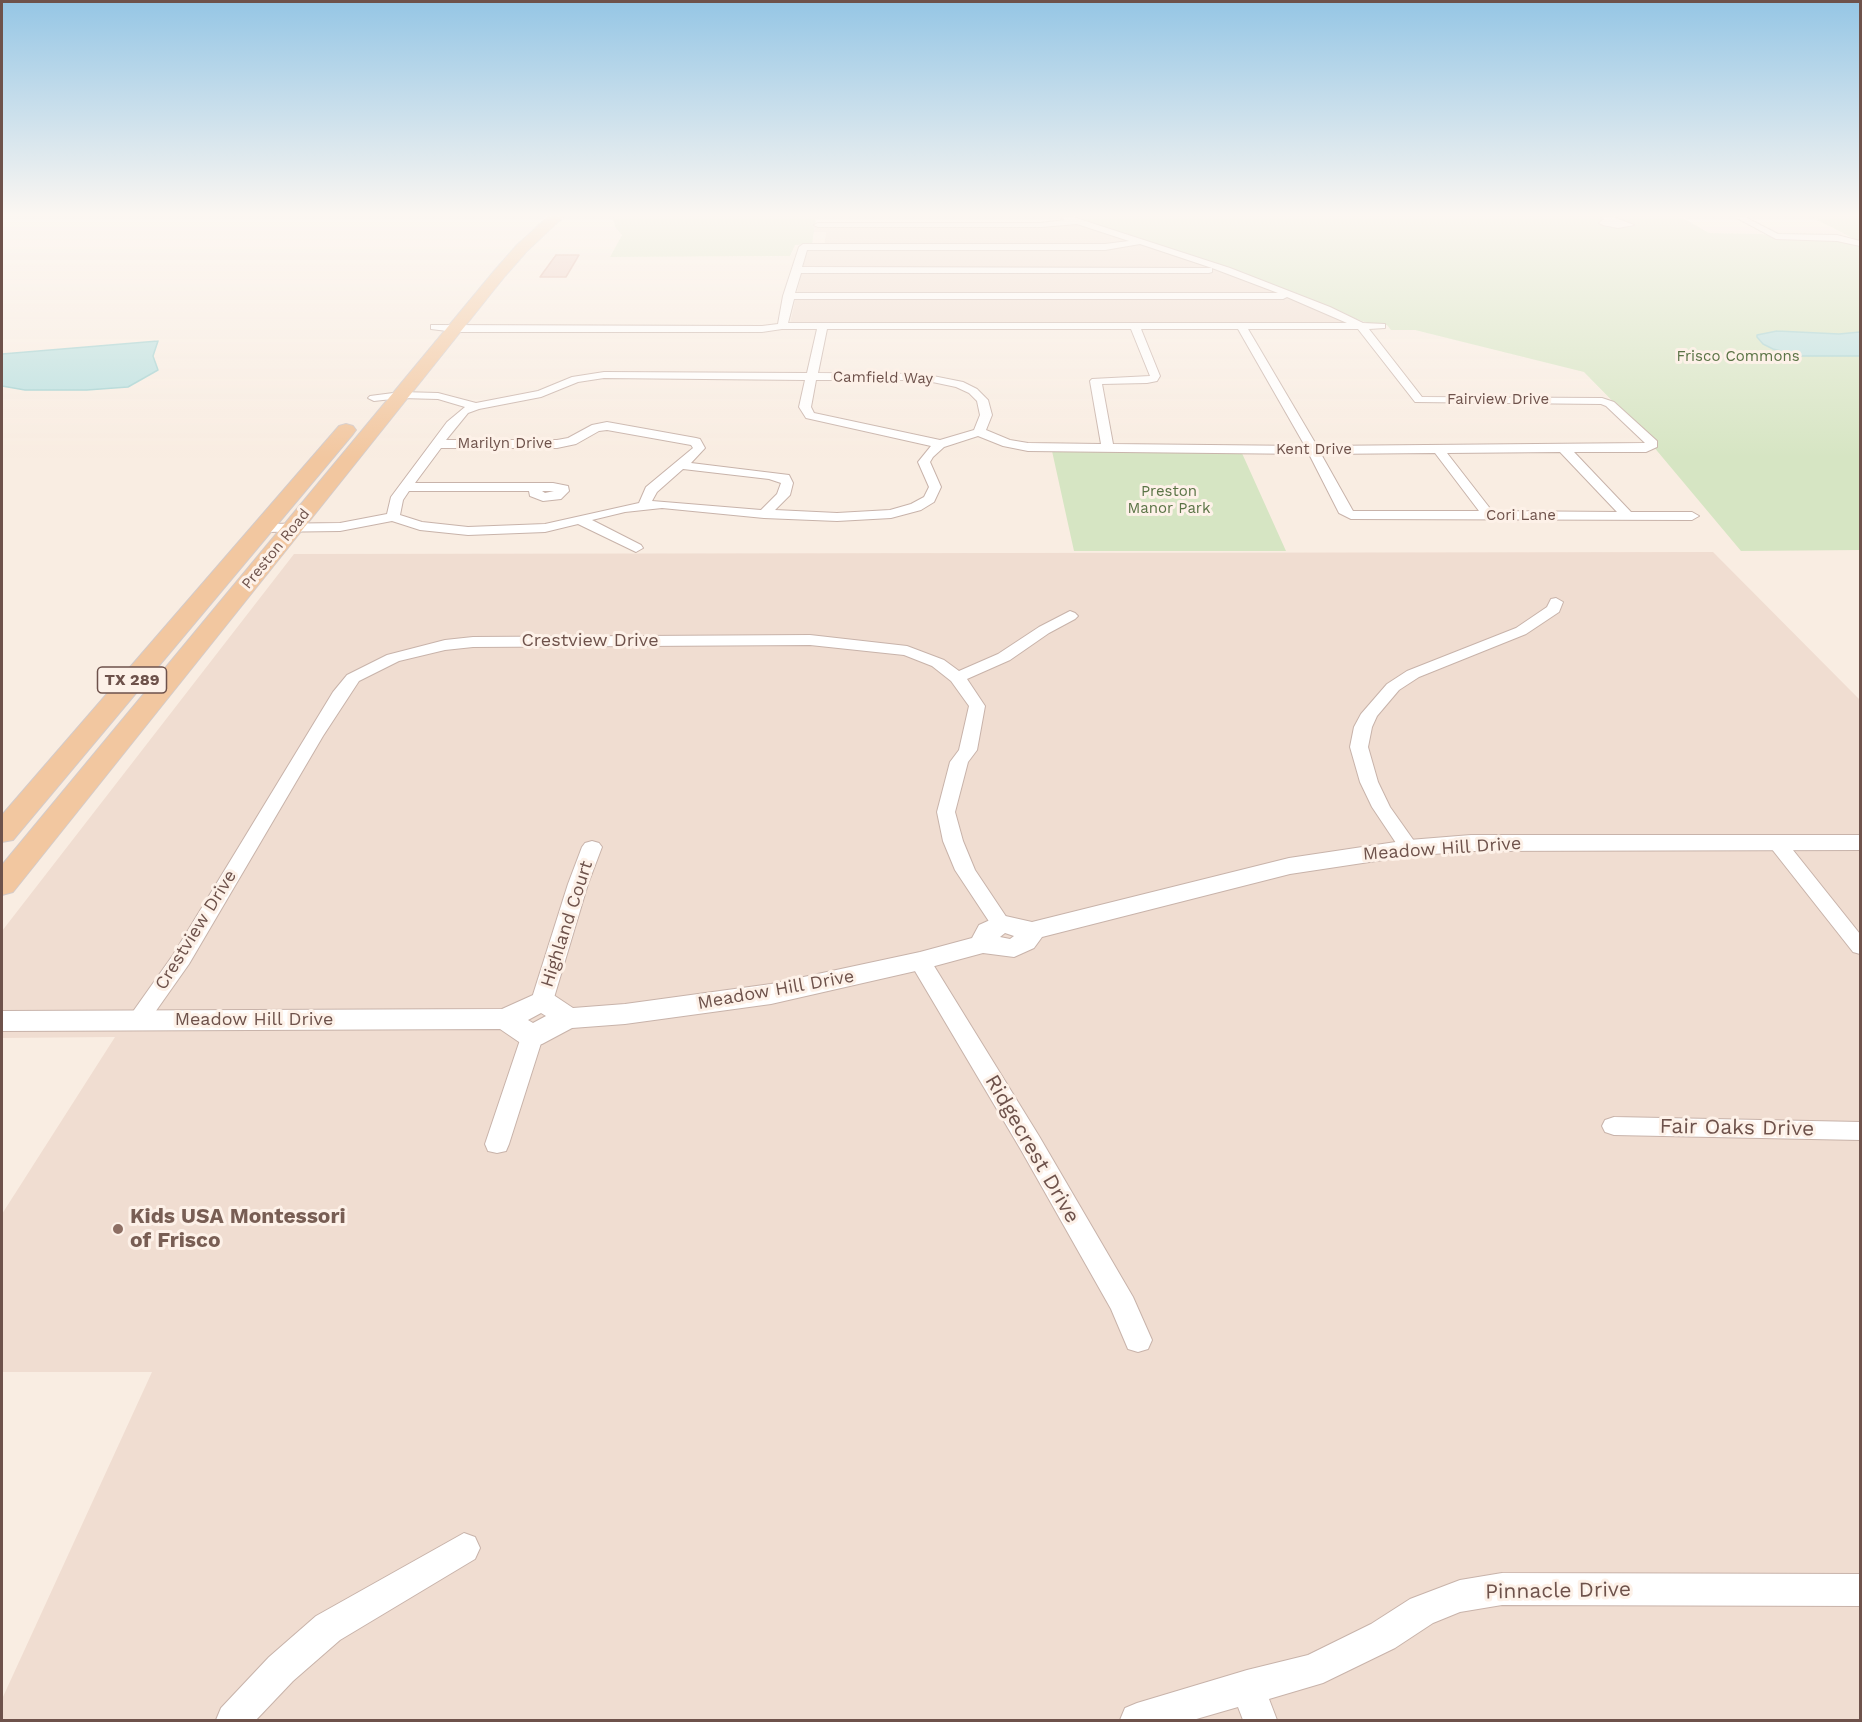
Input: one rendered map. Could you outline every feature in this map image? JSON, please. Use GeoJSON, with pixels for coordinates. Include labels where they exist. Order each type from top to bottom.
{"type":"FeatureCollection","features":[{"type":"Feature","properties":{"kind":"main road"},"geometry":{"type":"LineString","coordinates":[[420,344],[460,297]]}},
{"type":"Feature","properties":{"kind":"main road","name":"Preston Road"},"geometry":{"type":"LineString","coordinates":[[2,885],[293,528],[396,392],[457,327],[481,297]]}},
{"type":"Feature","properties":{"kind":"main road","name":"Preston Road"},"geometry":{"type":"LineString","coordinates":[[2,833],[374,398],[396,392]]}},
{"type":"Feature","properties":{"kind":"street"},"geometry":{"type":"LineString","coordinates":[[782,326],[788,297]]}},
{"type":"Feature","properties":{"kind":"street"},"geometry":{"type":"LineString","coordinates":[[1298,297],[1361,326]]}},
{"type":"Feature","properties":{"kind":"street"},"geometry":{"type":"LineString","coordinates":[[435,327],[594,326],[762,329],[782,326],[1381,326]]}},
{"type":"Feature","properties":{"kind":"street"},"geometry":{"type":"LineString","coordinates":[[1240,326],[1313,450]]}},
{"type":"Feature","properties":{"kind":"street","name":"Fairview Drive"},"geometry":{"type":"LineString","coordinates":[[1361,326],[1419,400],[1602,401],[1610,404],[1653,444],[1651,446]]}},
{"type":"Feature","properties":{"kind":"street"},"geometry":{"type":"LineString","coordinates":[[822,327],[805,407],[810,416],[940,444],[979,432]]}},
{"type":"Feature","properties":{"kind":"street"},"geometry":{"type":"LineString","coordinates":[[1108,449],[1096,381],[1147,380],[1155,376],[1135,327]]}},
{"type":"Feature","properties":{"kind":"street","name":"Camfield Way"},"geometry":{"type":"LineString","coordinates":[[393,517],[396,500],[464,411],[476,406],[541,394],[576,379],[597,376],[923,377],[959,384],[973,391],[982,400],[986,415],[979,432]]}},
{"type":"Feature","properties":{"kind":"street"},"geometry":{"type":"LineString","coordinates":[[396,392],[446,397],[476,406]]}},
{"type":"Feature","properties":{"kind":"street"},"geometry":{"type":"LineString","coordinates":[[396,392],[464,411]]}},
{"type":"Feature","properties":{"kind":"street","name":"Marilyn Drive"},"geometry":{"type":"LineString","coordinates":[[438,444],[557,444],[572,441],[596,428],[607,426],[696,442],[699,448],[651,490],[644,505]]}},
{"type":"Feature","properties":{"kind":"street","name":"Kent Drive"},"geometry":{"type":"LineString","coordinates":[[979,432],[1018,446],[1108,449],[1313,450],[1651,446]]}},
{"type":"Feature","properties":{"kind":"street"},"geometry":{"type":"LineString","coordinates":[[263,528],[340,527],[393,517],[420,526],[468,531],[523,530],[644,505],[675,505],[764,514],[862,518],[891,514],[916,507],[928,500],[935,487],[924,462],[940,444]]}},
{"type":"Feature","properties":{"kind":"street"},"geometry":{"type":"LineString","coordinates":[[1563,448],[1628,516]]}},
{"type":"Feature","properties":{"kind":"street"},"geometry":{"type":"LineString","coordinates":[[1438,449],[1489,516]]}},
{"type":"Feature","properties":{"kind":"street","name":"Cori Lane"},"geometry":{"type":"LineString","coordinates":[[1313,450],[1346,513],[1351,516],[1692,516]]}},
{"type":"Feature","properties":{"kind":"street"},"geometry":{"type":"LineString","coordinates":[[679,465],[784,478],[788,483],[783,495],[764,514]]}},
{"type":"Feature","properties":{"kind":"street"},"geometry":{"type":"LineString","coordinates":[[406,487],[536,487]]}},
{"type":"Feature","properties":{"kind":"street"},"geometry":{"type":"LineString","coordinates":[[580,520],[636,548]]}},
{"type":"Feature","properties":{"kind":"street"},"geometry":{"type":"LineString","coordinates":[[1409,848],[1381,807],[1369,782],[1359,747],[1363,727],[1369,714],[1394,687],[1413,674],[1521,631],[1554,609],[1556,602]]}},
{"type":"Feature","properties":{"kind":"street"},"geometry":{"type":"LineString","coordinates":[[957,678],[1004,657],[1044,630],[1070,616]]}},
{"type":"Feature","properties":{"kind":"street","name":"Crestview Drive"},"geometry":{"type":"LineString","coordinates":[[138,1020],[180,959],[339,696],[353,678],[393,658],[445,645],[472,642],[810,640],[907,651],[938,663],[968,690],[977,706],[969,750],[959,762],[946,812],[953,841],[992,934]]}},
{"type":"Feature","properties":{"kind":"street","name":"Meadow Hill Drive"},"geometry":{"type":"LineString","coordinates":[[532,1037],[566,1018],[625,1014],[771,994],[920,961],[992,934],[1014,948],[1024,942],[1032,931],[1289,866],[1409,848],[1471,843],[1860,843]]}},
{"type":"Feature","properties":{"kind":"street"},"geometry":{"type":"LineString","coordinates":[[1778,844],[1860,947]]}},
{"type":"Feature","properties":{"kind":"street","name":"Highland Court"},"geometry":{"type":"LineString","coordinates":[[542,1001],[578,884],[592,847]]}},
{"type":"Feature","properties":{"kind":"street","name":"Ridgecrest Drive"},"geometry":{"type":"LineString","coordinates":[[920,961],[1030,1143],[1123,1305],[1138,1340]]}},
{"type":"Feature","properties":{"kind":"street"},"geometry":{"type":"LineString","coordinates":[[542,1001],[566,1018]]}},
{"type":"Feature","properties":{"kind":"street","name":"Meadow Hill Drive"},"geometry":{"type":"LineString","coordinates":[[2,1021],[506,1019],[542,1001]]}},
{"type":"Feature","properties":{"kind":"street"},"geometry":{"type":"LineString","coordinates":[[497,1144],[532,1037],[506,1019]]}},
{"type":"Feature","properties":{"kind":"street","name":"Fair Oaks Drive"},"geometry":{"type":"LineString","coordinates":[[1614,1126],[1860,1131]]}},
{"type":"Feature","properties":{"kind":"street"},"geometry":{"type":"LineString","coordinates":[[233,1720],[280,1669],[328,1628],[464,1548]]}},
{"type":"Feature","properties":{"kind":"street","name":"Pinnacle Drive"},"geometry":{"type":"LineString","coordinates":[[1137,1720],[1247,1687],[1311,1671],[1383,1636],[1422,1611],[1460,1596],[1502,1589],[1860,1590]]}},
{"type":"Feature","properties":{"kind":"street"},"geometry":{"type":"LineString","coordinates":[[1247,1687],[1260,1720]]}},
{"type":"Feature","properties":{"kind":"shaded area"},"geometry":{"type":"Polygon","coordinates":[[[796,297],[1291,297],[1317,307],[1349,324],[790,323],[796,297]]]}},
{"type":"Feature","properties":{"kind":"shaded area"},"geometry":{"type":"Polygon","coordinates":[[[1713,552],[1860,700],[1860,1720],[2,1720],[2,1699],[152,1372],[2,1372],[2,1214],[115,1037],[2,1038],[2,931],[294,554],[1713,552]]]}},
{"type":"Feature","properties":{"kind":"green space","name":"Frisco Commons"},"geometry":{"type":"Polygon","coordinates":[[[1298,297],[1860,297],[1860,550],[1741,551],[1632,421],[1584,372],[1415,330],[1391,330],[1387,325],[1370,324],[1298,297]]]}},
{"type":"Feature","properties":{"kind":"green space","name":"Preston Manor Park"},"geometry":{"type":"Polygon","coordinates":[[[1052,451],[1241,451],[1286,551],[1074,551],[1052,451]]]}},
{"type":"Feature","properties":{"kind":"water"},"geometry":{"type":"Polygon","coordinates":[[[1777,331],[1839,334],[1860,332],[1860,356],[1801,356],[1773,349],[1763,344],[1757,337],[1757,335],[1777,331]]]}},
{"type":"Feature","properties":{"kind":"water"},"geometry":{"type":"Polygon","coordinates":[[[158,341],[153,356],[158,370],[128,387],[87,390],[25,390],[2,386],[2,354],[158,341]]]}},
{"type":"Feature","properties":{"kind":"place","name":"Kids USA Montessori of Frisco"},"geometry":{"type":"Point","coordinates":[118,1229]}}]}
